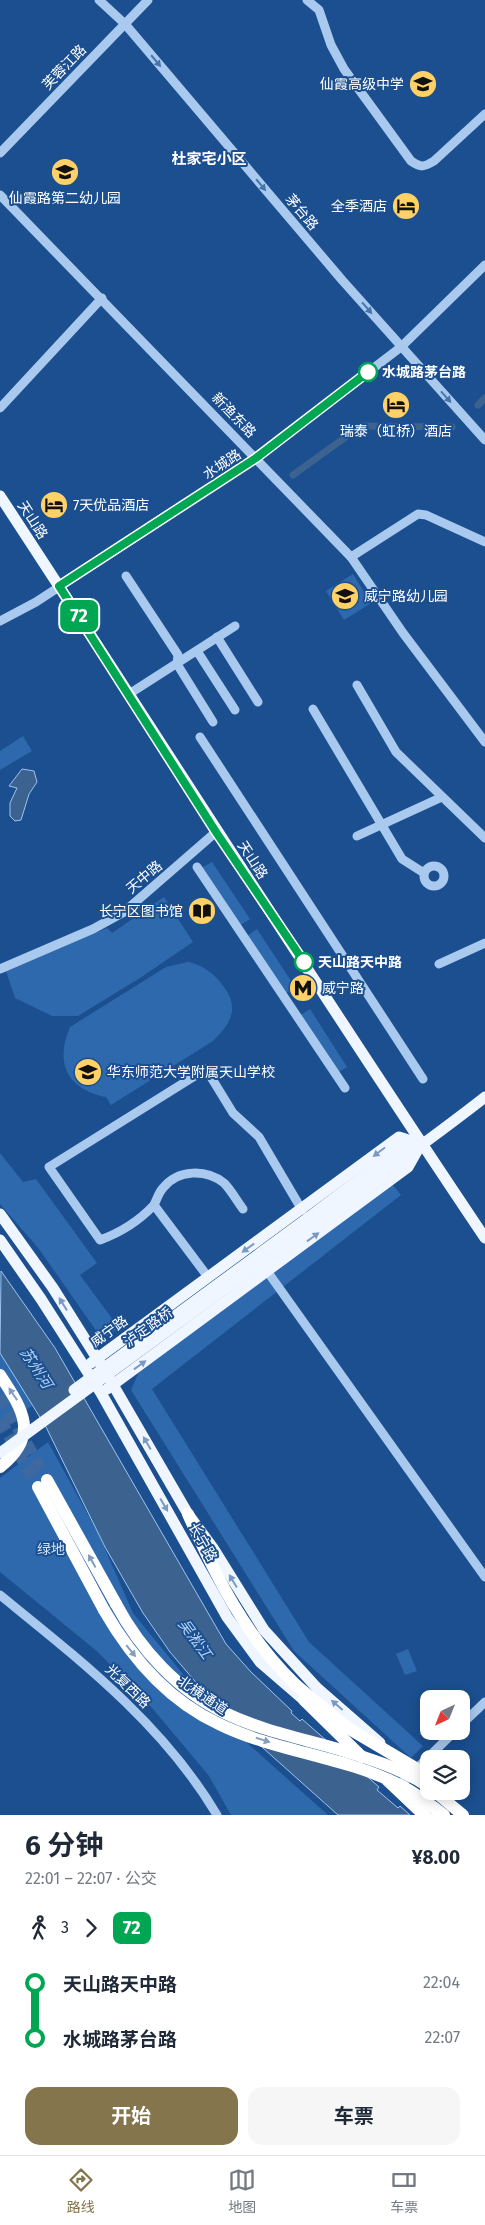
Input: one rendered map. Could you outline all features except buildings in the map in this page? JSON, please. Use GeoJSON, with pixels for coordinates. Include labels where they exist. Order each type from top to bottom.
{"type":"FeatureCollection","features":[{"type":"Feature","properties":{"kind":"highway"},"geometry":{"type":"LineString","coordinates":[[0,1375],[18,1403],[26,1424],[19,1446],[0,1467]]}},
{"type":"Feature","properties":{"kind":"highway","name":"北横通道"},"geometry":{"type":"LineString","coordinates":[[420,1782],[386,1765],[242,1720],[206,1703],[178,1682],[135,1636],[43,1484],[104,1610],[125,1644],[151,1674],[176,1696],[199,1713],[238,1732],[382,1777],[420,1798]]}},
{"type":"Feature","properties":{"kind":"highway"},"geometry":{"type":"LineString","coordinates":[[188,1514],[229,1599],[263,1650],[313,1701],[348,1728],[420,1771]]}},
{"type":"Feature","properties":{"kind":"highway"},"geometry":{"type":"LineString","coordinates":[[304,1700],[335,1732],[424,1815]]}},
{"type":"Feature","properties":{"kind":"highway","name":"北横通道"},"geometry":{"type":"LineString","coordinates":[[423,1800],[444,1815]]}},
{"type":"Feature","properties":{"kind":"highway"},"geometry":{"type":"LineString","coordinates":[[445,1800],[463,1815]]}},
{"type":"Feature","properties":{"kind":"highway"},"geometry":{"type":"LineString","coordinates":[[458,1800],[474,1815]]}},
{"type":"Feature","properties":{"kind":"main road","name":"天山路"},"geometry":{"type":"LineString","coordinates":[[0,496],[216,832],[304,962],[485,1238]]}},
{"type":"Feature","properties":{"kind":"main road","name":"威宁路"},"geometry":{"type":"LineString","coordinates":[[84,1368],[208,1277],[308,1217],[404,1145],[422,1144],[434,1138],[485,1097]]}},
{"type":"Feature","properties":{"kind":"main road","name":"威宁路"},"geometry":{"type":"LineString","coordinates":[[101,1394],[408,1167],[422,1144]]}},
{"type":"Feature","properties":{"kind":"main road","name":"长宁路"},"geometry":{"type":"LineString","coordinates":[[0,1214],[53,1288],[113,1385],[188,1514],[264,1630],[317,1688],[420,1779]]}},
{"type":"Feature","properties":{"kind":"main road","name":"泸定路桥"},"geometry":{"type":"LineString","coordinates":[[0,1444],[308,1217]]}},
{"type":"Feature","properties":{"kind":"main road","name":"泸定路桥"},"geometry":{"type":"LineString","coordinates":[[0,1454],[308,1217]]}},
{"type":"Feature","properties":{"kind":"main road","name":"长宁路"},"geometry":{"type":"LineString","coordinates":[[0,1240],[41,1299],[101,1394],[227,1617],[260,1662],[401,1784],[433,1815]]}},
{"type":"Feature","properties":{"kind":"main road"},"geometry":{"type":"LineString","coordinates":[[442,1800],[456,1815]]}},
{"type":"Feature","properties":{"kind":"street","name":"茅台路"},"geometry":{"type":"LineString","coordinates":[[99,0],[125,24],[401,348],[485,440]]}},
{"type":"Feature","properties":{"kind":"street","name":"芙蓉江路"},"geometry":{"type":"LineString","coordinates":[[0,153],[148,0]]}},
{"type":"Feature","properties":{"kind":"street"},"geometry":{"type":"LineString","coordinates":[[307,0],[319,10],[331,45],[344,68],[411,161],[418,166],[425,167],[434,161],[485,114]]}},
{"type":"Feature","properties":{"kind":"street","name":"新渔东路"},"geometry":{"type":"LineString","coordinates":[[0,194],[256,458],[350,558],[403,633],[485,742]]}},
{"type":"Feature","properties":{"kind":"street","name":"水城路"},"geometry":{"type":"LineString","coordinates":[[0,621],[36,602],[256,458],[401,348],[485,265]]}},
{"type":"Feature","properties":{"kind":"street"},"geometry":{"type":"LineString","coordinates":[[0,408],[102,298]]}},
{"type":"Feature","properties":{"kind":"street"},"geometry":{"type":"LineString","coordinates":[[350,558],[418,514],[426,515],[485,542]]}},
{"type":"Feature","properties":{"kind":"street"},"geometry":{"type":"LineString","coordinates":[[126,576],[178,655],[177,664],[213,722]]}},
{"type":"Feature","properties":{"kind":"street"},"geometry":{"type":"LineString","coordinates":[[129,694],[235,626]]}},
{"type":"Feature","properties":{"kind":"street"},"geometry":{"type":"LineString","coordinates":[[217,637],[258,702]]}},
{"type":"Feature","properties":{"kind":"street"},"geometry":{"type":"LineString","coordinates":[[197,651],[234,710]]}},
{"type":"Feature","properties":{"kind":"street"},"geometry":{"type":"LineString","coordinates":[[357,685],[396,752],[485,838]]}},
{"type":"Feature","properties":{"kind":"street"},"geometry":{"type":"LineString","coordinates":[[313,709],[402,858],[424,873]]}},
{"type":"Feature","properties":{"kind":"street"},"geometry":{"type":"LineString","coordinates":[[200,736],[423,1079]]}},
{"type":"Feature","properties":{"kind":"street"},"geometry":{"type":"LineString","coordinates":[[357,836],[442,797]]}},
{"type":"Feature","properties":{"kind":"street","name":"天中路"},"geometry":{"type":"LineString","coordinates":[[0,969],[93,929],[124,912],[216,832]]}},
{"type":"Feature","properties":{"kind":"street"},"geometry":{"type":"LineString","coordinates":[[197,867],[345,1088]]}},
{"type":"Feature","properties":{"kind":"street"},"geometry":{"type":"LineString","coordinates":[[439,964],[485,943]]}},
{"type":"Feature","properties":{"kind":"street"},"geometry":{"type":"LineString","coordinates":[[243,1209],[225,1184],[208,1174],[191,1173],[174,1178],[163,1188],[154,1205],[141,1219],[122,1232],[100,1240],[50,1167],[206,1070],[233,1113],[259,1137],[308,1217]]}},
{"type":"Feature","properties":{"kind":"street"},"geometry":{"type":"LineString","coordinates":[[154,1205],[208,1277]]}},
{"type":"Feature","properties":{"kind":"street"},"geometry":{"type":"LineString","coordinates":[[267,1271],[485,1577]]}},
{"type":"Feature","properties":{"kind":"street","name":"光复西路"},"geometry":{"type":"LineString","coordinates":[[0,1595],[68,1650],[133,1708],[186,1768],[217,1815]]}},
{"type":"Feature","properties":{"kind":"street"},"geometry":{"type":"LineString","coordinates":[[470,1716],[485,1702]]}},
{"type":"Feature","properties":{"kind":"street"},"geometry":{"type":"LineString","coordinates":[[401,1784],[446,1740]]}},
{"type":"Feature","properties":{"kind":"green space"},"geometry":{"type":"Polygon","coordinates":[[[353,574],[371,603],[344,620],[326,591],[353,574]]]}},
{"type":"Feature","properties":{"kind":"green space"},"geometry":{"type":"Polygon","coordinates":[[[23,736],[32,751],[0,770],[0,751],[23,736]]]}},
{"type":"Feature","properties":{"kind":"green space"},"geometry":{"type":"Polygon","coordinates":[[[212,862],[250,919],[239,926],[201,868],[212,862]]]}},
{"type":"Feature","properties":{"kind":"green space"},"geometry":{"type":"Polygon","coordinates":[[[164,897],[193,942],[140,978],[78,1016],[52,1016],[15,998],[6,971],[107,928],[112,933],[164,897]]]}},
{"type":"Feature","properties":{"kind":"green space"},"geometry":{"type":"Polygon","coordinates":[[[257,929],[295,987],[285,994],[247,936],[257,929]]]}},
{"type":"Feature","properties":{"kind":"green space"},"geometry":{"type":"Polygon","coordinates":[[[188,962],[206,969],[221,983],[231,999],[232,1014],[220,1034],[213,1041],[111,1105],[106,1097],[82,1088],[74,1081],[64,1063],[65,1040],[70,1027],[166,967],[188,962]]]}},
{"type":"Feature","properties":{"kind":"green space"},"geometry":{"type":"Polygon","coordinates":[[[310,1009],[347,1067],[337,1073],[299,1016],[310,1009]]]}},
{"type":"Feature","properties":{"kind":"green space"},"geometry":{"type":"Polygon","coordinates":[[[0,1153],[23,1182],[36,1179],[97,1263],[80,1275],[119,1328],[102,1339],[39,1249],[0,1204],[0,1153]]]}},
{"type":"Feature","properties":{"kind":"green space"},"geometry":{"type":"Polygon","coordinates":[[[392,1184],[401,1195],[152,1389],[309,1642],[423,1746],[411,1758],[294,1651],[131,1390],[139,1372],[392,1184]]]}},
{"type":"Feature","properties":{"kind":"green space"},"geometry":{"type":"Polygon","coordinates":[[[0,1353],[33,1405],[0,1429],[0,1353]]]}},
{"type":"Feature","properties":{"kind":"green space","name":"绿地"},"geometry":{"type":"Polygon","coordinates":[[[48,1442],[98,1533],[133,1613],[218,1717],[328,1815],[231,1815],[209,1776],[153,1709],[98,1652],[0,1572],[0,1478],[48,1442]]]}},
{"type":"Feature","properties":{"kind":"green space"},"geometry":{"type":"Polygon","coordinates":[[[408,1649],[417,1671],[405,1675],[396,1654],[408,1649]]]}},
{"type":"Feature","properties":{"kind":"water"},"geometry":{"type":"Polygon","coordinates":[[[22,769],[34,771],[37,782],[29,794],[21,820],[15,821],[10,816],[10,803],[17,788],[9,786],[22,769]]]}},
{"type":"Feature","properties":{"kind":"water"},"geometry":{"type":"Polygon","coordinates":[[[1,1271],[55,1348],[226,1644],[251,1672],[292,1711],[291,1713],[300,1721],[302,1719],[379,1787],[377,1790],[398,1808],[400,1806],[410,1815],[338,1815],[216,1706],[170,1652],[143,1613],[105,1547],[46,1427],[0,1353],[1,1271]]]}},
{"type":"Feature","properties":{"kind":"waterway"},"geometry":{"type":"LineString","coordinates":[[478,405],[485,398]]}},
{"type":"Feature","properties":{"kind":"waterway"},"geometry":{"type":"LineString","coordinates":[[293,475],[361,426],[452,427]]}},
{"type":"Feature","properties":{"kind":"tunnel"},"geometry":{"type":"LineString","coordinates":[[0,1396],[47,1480]]}},
{"type":"Feature","properties":{"kind":"tunnel"},"geometry":{"type":"LineString","coordinates":[[0,1420],[38,1487]]}},
{"type":"Feature","properties":{"kind":"bus line","name":"72"},"geometry":{"type":"LineString","coordinates":[[304,962],[216,832],[59,586],[256,458],[368,372]]}},
{"type":"Feature","properties":{"kind":"place","name":"仙霞高级中学"},"geometry":{"type":"Point","coordinates":[423,84]}},
{"type":"Feature","properties":{"kind":"place","name":"仙霞路第二幼儿园"},"geometry":{"type":"Point","coordinates":[65,172]}},
{"type":"Feature","properties":{"kind":"place","name":"全季酒店"},"geometry":{"type":"Point","coordinates":[406,206]}},
{"type":"Feature","properties":{"kind":"place","name":"水城路茅台路"},"geometry":{"type":"Point","coordinates":[368,372]}},
{"type":"Feature","properties":{"kind":"place","name":"瑞泰（虹桥）酒店"},"geometry":{"type":"Point","coordinates":[396,405]}},
{"type":"Feature","properties":{"kind":"place","name":"7天优品酒店"},"geometry":{"type":"Point","coordinates":[54,505]}},
{"type":"Feature","properties":{"kind":"place","name":"威宁路幼儿园"},"geometry":{"type":"Point","coordinates":[345,596]}},
{"type":"Feature","properties":{"kind":"place","name":"长宁区图书馆"},"geometry":{"type":"Point","coordinates":[202,911]}},
{"type":"Feature","properties":{"kind":"place","name":"天山路天中路"},"geometry":{"type":"Point","coordinates":[304,962]}},
{"type":"Feature","properties":{"kind":"place","name":"威宁路"},"geometry":{"type":"Point","coordinates":[303,988]}},
{"type":"Feature","properties":{"kind":"place","name":"华东师范大学附属天山学校"},"geometry":{"type":"Point","coordinates":[88,1072]}},
{"type":"Feature","properties":{"kind":"district","name":"杜家宅小区"},"geometry":{"type":"Point","coordinates":[209,159]}},
{"type":"Feature","properties":{"kind":"water label","name":"苏州河"},"geometry":{"type":"Point","coordinates":[36,1368]}},
{"type":"Feature","properties":{"kind":"water label","name":"吴淞江"},"geometry":{"type":"Point","coordinates":[195,1639]}}]}
